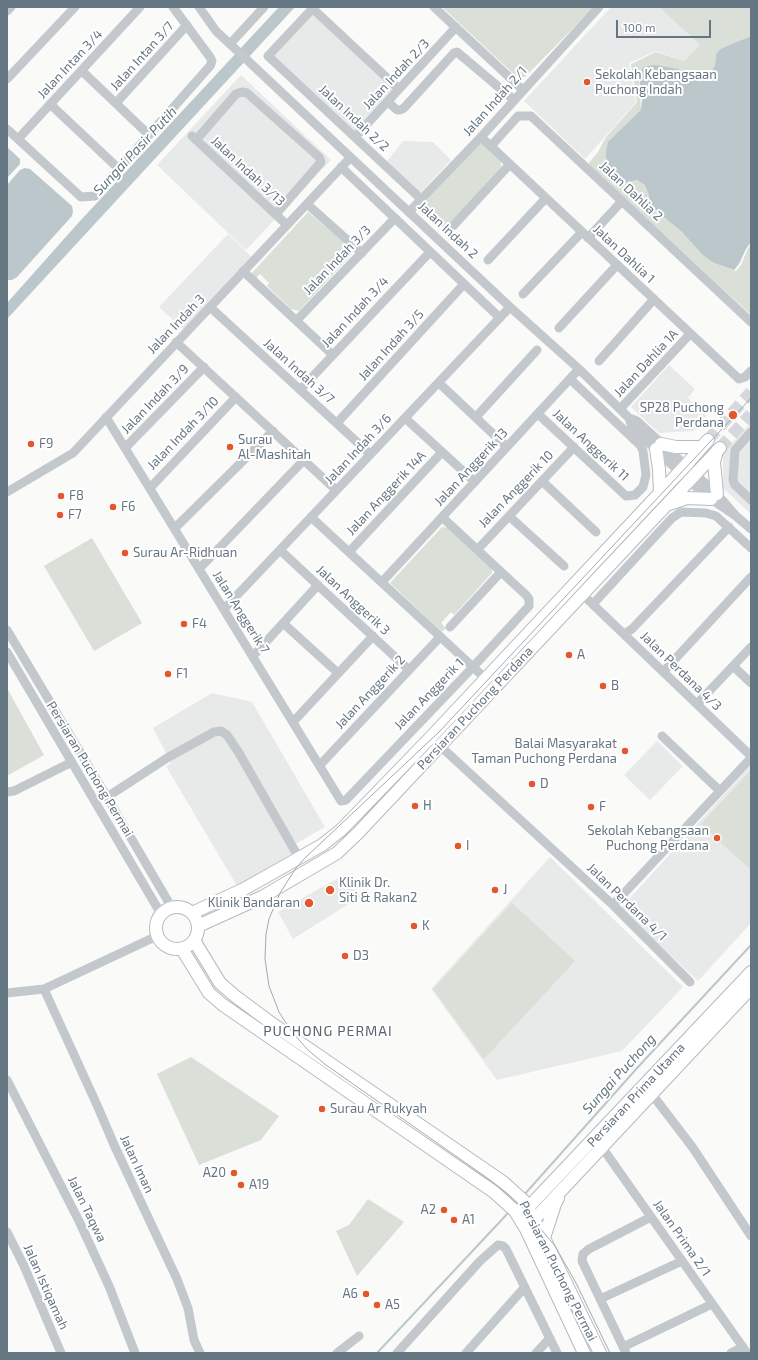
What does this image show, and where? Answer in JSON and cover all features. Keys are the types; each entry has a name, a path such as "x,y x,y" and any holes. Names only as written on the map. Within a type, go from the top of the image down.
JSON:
{"main road":[{"name":"Persiaran Puchong Perdana","path":"192,913 244,889 322,845 341,830 486,679 705,444 659,447"},
{"path":"659,447 660,493"},
{"name":"Persiaran Puchong Perdana","path":"198,926 262,897 337,853 358,833 439,745 718,450 714,462 714,496"},
{"path":"666,506 678,500 687,498 714,496"},
{"path":"183,908 192,913 198,926 195,942 182,949 176,950 164,946 157,936 156,924 166,911 183,908"},
{"name":"Persiaran Puchong Permai","path":"195,942 220,983 235,996 274,1025 515,1191 526,1204 544,1238 600,1353"},
{"name":"Persiaran Puchong Permai","path":"182,949 209,993 223,1005 494,1192 517,1214 526,1229 584,1353"},
{"name":"Persiaran Prima Utama","path":"526,1229 561,1192 599,1143 649,1089 751,972"},
{"name":"Persiaran Prima Utama","path":"649,1089 751,988"},
{"name":"Persiaran Prima Utama","path":"517,1214 526,1204 546,1190 599,1143"},
{"path":"515,1191 529,1192 546,1190"},
{"path":"544,1238 555,1204 561,1192"}],"street":[{"path":"7,11 11,7"},
{"path":"7,79 75,7"},
{"name":"Jalan Intan 3/4","path":"18,139 140,7"},
{"path":"7,129 81,197 95,196 210,66 212,61 210,57 174,7"},
{"name":"Jalan Indah 2","path":"199,7 216,31 510,307 579,369 630,418 632,427 659,447 751,529"},
{"path":"233,47 264,7"},
{"path":"434,7 523,90"},
{"name":"Jalan Indah 2/1","path":"410,212 481,137 599,7"},
{"path":"313,8 399,89"},
{"name":"Jalan Indah 2/2","path":"313,8 268,56 422,199"},
{"name":"Jalan Intan 3/7","path":"116,103 187,25"},
{"name":"Jalan Indah 2/3","path":"355,138 456,27"},
{"path":"388,102 397,110 404,108 454,53 457,52 514,100"},
{"path":"82,71 149,135"},
{"name":"Jalan Indah 3/13","path":"276,214 321,162 319,157 247,93 242,92 236,94 194,138 287,225"},
{"path":"50,104 119,169"},
{"name":"Jalan Dahlia 2","path":"491,146 518,116 531,116 751,322"},
{"name":"Jalan Dahlia 1","path":"481,137 739,379 745,377 751,371"},
{"name":"Jalan Indah 3","path":"7,492 73,453 350,158"},
{"path":"453,226 510,164"},
{"path":"341,167 500,318"},
{"path":"488,260 546,198"},
{"path":"523,294 622,201"},
{"path":"307,204 362,253"},
{"name":"Jalan Indah 3/3","path":"298,320 395,218"},
{"name":"Jalan Indah 3/4","path":"300,390 430,252"},
{"path":"559,328 617,265"},
{"path":"243,271 298,320 333,355"},
{"name":"Jalan Indah 3/5","path":"337,423 464,284"},
{"path":"599,361 654,299"},
{"name":"Jalan Indah 3/7","path":"210,307 370,454"},
{"name":"Jalan Indah 3/6","path":"224,609 510,307"},
{"name":"Jalan Dahlia 1A","path":"620,410 690,334"},
{"path":"176,342 336,490"},
{"path":"476,417 537,350"},
{"name":"Jalan Indah 3/9","path":"125,448 204,367"},
{"name":"Jalan Anggerik 13","path":"382,582 579,369"},
{"name":"Jalan Anggerik 11","path":"538,414 626,496 635,495 643,487 646,475 641,446 570,379"},
{"path":"438,383 507,447"},
{"name":"Jalan Indah 3/10","path":"150,488 236,397"},
{"name":"Jalan Anggerik 7","path":"106,417 341,801"},
{"path":"405,418 474,482"},
{"path":"174,528 273,431"},
{"path":"751,432 734,450 733,480 735,485 751,500"},
{"name":"Jalan Anggerik 10","path":"478,549 574,448"},
{"name":"Jalan Anggerik 14A","path":"349,552 442,452"},
{"path":"200,569 304,460"},
{"path":"542,482 596,532"},
{"path":"593,604 672,518 681,512 706,513 716,516 751,548"},
{"path":"509,516 564,566"},
{"path":"311,517 486,679"},
{"path":"442,517 501,572 450,627"},
{"path":"624,634 632,630 728,527"},
{"name":"Jalan Anggerik 3","path":"280,550 409,670"},
{"name":"Jalan Anggerik 1","path":"341,801 346,800 530,606 529,599 501,572"},
{"path":"663,672 751,577"},
{"path":"252,656 318,585"},
{"name":"Jalan Perdana 4/3","path":"582,594 751,757"},
{"path":"283,623 338,673"},
{"name":"Persiaran Puchong Permai","path":"7,630 107,797 166,911"},
{"path":"293,722 373,636"},
{"name":"Jalan Anggerik 2","path":"320,766 440,636"},
{"path":"696,704 751,647"},
{"name":"Persiaran Puchong Permai","path":"7,652 72,762 166,911"},
{"path":"733,666 751,683"},
{"path":"107,797 167,758 214,732 221,731 227,735 299,858"},
{"path":"662,736 720,791"},
{"name":"Jalan Perdana 4/1","path":"439,745 613,905 690,982"},
{"path":"613,905 751,757"},
{"path":"7,792 14,791 72,762"},
{"path":"7,993 44,989 157,936"},
{"name":"Jalan Iman","path":"44,989 115,1147 177,1279 188,1308 194,1340 200,1353"},
{"name":"Jalan Taqwa","path":"7,1080 79,1221 109,1286 135,1353"},
{"path":"649,1089 692,1148 751,1236"},
{"name":"Jalan Prima 2/1","path":"599,1143 745,1350"},
{"path":"651,1217 589,1248 583,1254 582,1261 624,1350 712,1304"},
{"name":"Jalan Istiqamah","path":"7,1232 24,1266 61,1353"},
{"path":"397,1353 480,1261 498,1245 503,1246 506,1249 557,1353"},
{"path":"600,1299 682,1261"},
{"path":"466,1353 525,1287"},
{"path":"336,1353 359,1336"},
{"path":"536,1353 550,1338"},
{"path":"731,1353 745,1350"}],"shaded area":[{"path":"279,7 295,7 7,319 7,303 80,221"},
{"path":"442,7 593,8 525,77 517,77"},
{"name":"Sekolah Kebangsaan Puchong Indah","path":"611,7 659,7 700,45 684,61 656,51 629,63 636,102 585,159 524,101"},
{"path":"659,7 751,7 751,36 720,49 716,54 715,65 709,77 700,81 678,69 643,67 639,75 641,110 606,162 613,174 623,184 637,180 645,185 660,214 682,232 714,263 736,271 741,265 748,248 751,246 751,315 588,164 598,152 606,137 637,102 631,64 656,52 684,61 700,45"},
{"path":"312,12 396,90 355,134 271,55"},
{"path":"751,36 751,242 734,270 714,263 703,255 682,232 660,214 650,203 645,185 637,180 623,184 606,162 606,152 608,142 641,110 642,99 639,75 643,67 655,65 678,69 700,81 709,76 715,65 716,54 720,49"},
{"path":"241,75 331,160 246,250 157,165"},
{"path":"403,141 433,142 451,160 420,193 387,161"},
{"path":"481,143 501,161 501,167 445,230 425,211 425,202"},
{"path":"7,147 20,159 20,164 7,178"},
{"path":"25,168 30,169 72,206 73,211 72,216 17,277 12,280 7,280 7,185 20,170"},
{"path":"308,212 352,249 352,254 299,311 291,309 267,286 269,283 260,274 255,279 250,275"},
{"path":"228,234 253,258 184,330 159,307"},
{"path":"669,365 695,389 688,398 707,416 693,431 659,433 631,407"},
{"path":"751,423 751,514 723,488 723,452"},
{"path":"442,527 448,528 492,568 492,573 454,615 451,612 441,623 446,628 442,632 390,583"},
{"path":"92,538 142,623 94,651 44,566"},
{"path":"7,688 44,755 7,776"},
{"path":"212,693 252,702 325,827 290,847 293,853 237,886 166,766 171,763 153,728"},
{"path":"657,741 683,766 650,800 624,775"},
{"name":"Sekolah Kebangsaan Puchong Perdana","path":"750,766 751,923 698,981 620,909"},
{"path":"751,770 751,870 701,824"},
{"path":"550,857 683,987 622,1051 497,1080 431,989"},
{"path":"345,874 361,896 293,939 278,912"},
{"path":"512,903 575,961 484,1059 433,989"},
{"path":"191,1057 279,1116 261,1140 199,1165 157,1074"},
{"path":"368,1199 404,1222 357,1276 336,1231 349,1225"}],"waterway":[{"name":"Sungai Puchong","path":"524,1195 638,1067 751,945"},
{"path":"377,1353 509,1212"}],"tunnel":[{"path":"708,440 751,392"},
{"path":"720,448 751,414"}],"tram line":[{"path":"610,1353 576,1283 555,1246 525,1210 490,1180 326,1065 308,1050 292,1032 279,1012 269,986 265,959 266,934 269,919 280,893 296,868 439,732 751,398"}],"place":[{"name":"Sekolah Kebangsaan Puchong Indah","path":"587,82"},
{"name":"SP28 Puchong Perdana","path":"733,415"},
{"name":"F9","path":"31,444"},
{"name":"Surau Al-Mashitah","path":"230,447"},
{"name":"F8","path":"61,496"},
{"name":"F6","path":"113,507"},
{"name":"F7","path":"60,515"},
{"name":"Surau Ar-Ridhuan","path":"125,553"},
{"name":"F4","path":"184,624"},
{"name":"A","path":"569,655"},
{"name":"F1","path":"168,674"},
{"name":"B","path":"603,686"},
{"name":"Balai Masyarakat Taman Puchong Perdana","path":"625,751"},
{"name":"D","path":"532,784"},
{"name":"H","path":"415,806"},
{"name":"F","path":"591,807"},
{"name":"Sekolah Kebangsaan Puchong Perdana","path":"717,838"},
{"name":"I","path":"458,846"},
{"name":"Klinik Dr. Siti & Rakan2","path":"330,890"},
{"name":"J","path":"495,890"},
{"name":"Klinik Bandaran","path":"309,903"},
{"name":"K","path":"414,926"},
{"name":"D3","path":"345,956"},
{"name":"Surau Ar Rukyah","path":"322,1109"},
{"name":"A20","path":"234,1173"},
{"name":"A19","path":"241,1185"},
{"name":"A2","path":"444,1210"},
{"name":"A1","path":"454,1220"},
{"name":"A6","path":"366,1294"},
{"name":"A5","path":"377,1305"}],"district":[{"name":"PUCHONG PERMAI","path":"328,1031"}],"water label":[{"name":"Sungai Pasir Putih","path":"135,151"}]}
